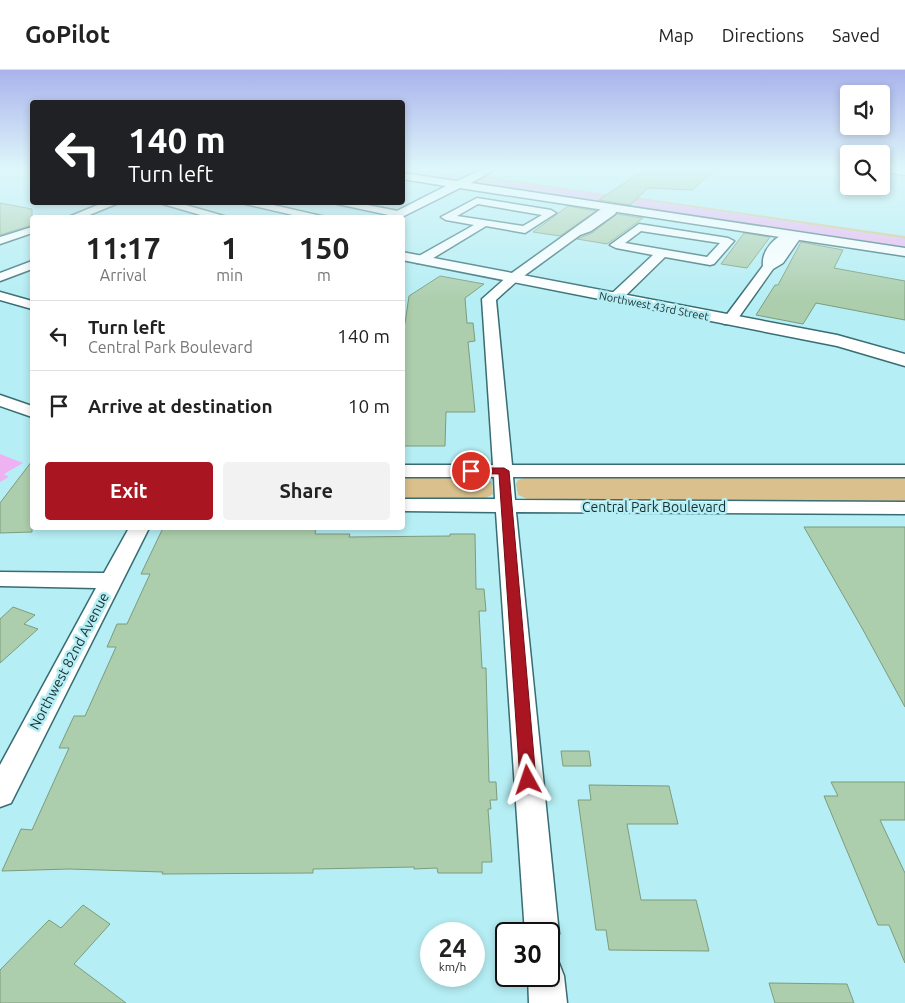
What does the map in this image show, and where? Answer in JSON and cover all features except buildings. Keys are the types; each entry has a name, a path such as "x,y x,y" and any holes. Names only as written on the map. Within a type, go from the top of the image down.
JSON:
{"street":[{"path":"170,215 177,213"},
{"path":"297,213 309,215"},
{"path":"455,213 446,217 526,230 551,213 548,213"},
{"path":"471,221 486,213"},
{"path":"499,226 520,213"},
{"path":"541,922 489,299 513,278 576,233 587,229 610,213"},
{"path":"644,213 905,252"},
{"path":"421,260 484,223"},
{"path":"639,227 667,231 699,236 728,241 710,262 616,245 639,227"},
{"path":"0,242 30,231"},
{"path":"646,250 667,231"},
{"path":"729,321 769,266 779,260 793,240 790,235"},
{"path":"679,256 699,236"},
{"path":"614,299 662,253"},
{"name":"Northwest 43rd Street","path":"405,257 729,321 838,339 905,360"},
{"path":"0,277 30,266"},
{"path":"0,296 30,304"},
{"path":"0,400 30,411"},
{"path":"405,471 905,471"},
{"name":"Central Park Boulevard","path":"405,506 905,508"},
{"name":"Northwest 82nd Avenue","path":"0,794 138,530"},
{"path":"0,578 111,581"},
{"path":"547,987 548,1003"}],"shaded area":[{"path":"664,213 905,247 905,251"},
{"path":"673,213 728,213 905,239 905,247"},
{"path":"728,213 742,213 905,236 905,239"},
{"path":"0,454 23,463 4,474 9,477 0,482"},
{"path":"405,474 475,475 492,482 493,494 482,500 405,502"},
{"path":"532,475 905,475 905,503 532,501 518,495 516,484 518,480"}],"route":[{"path":"471,471 504,471 528,780"}]}
